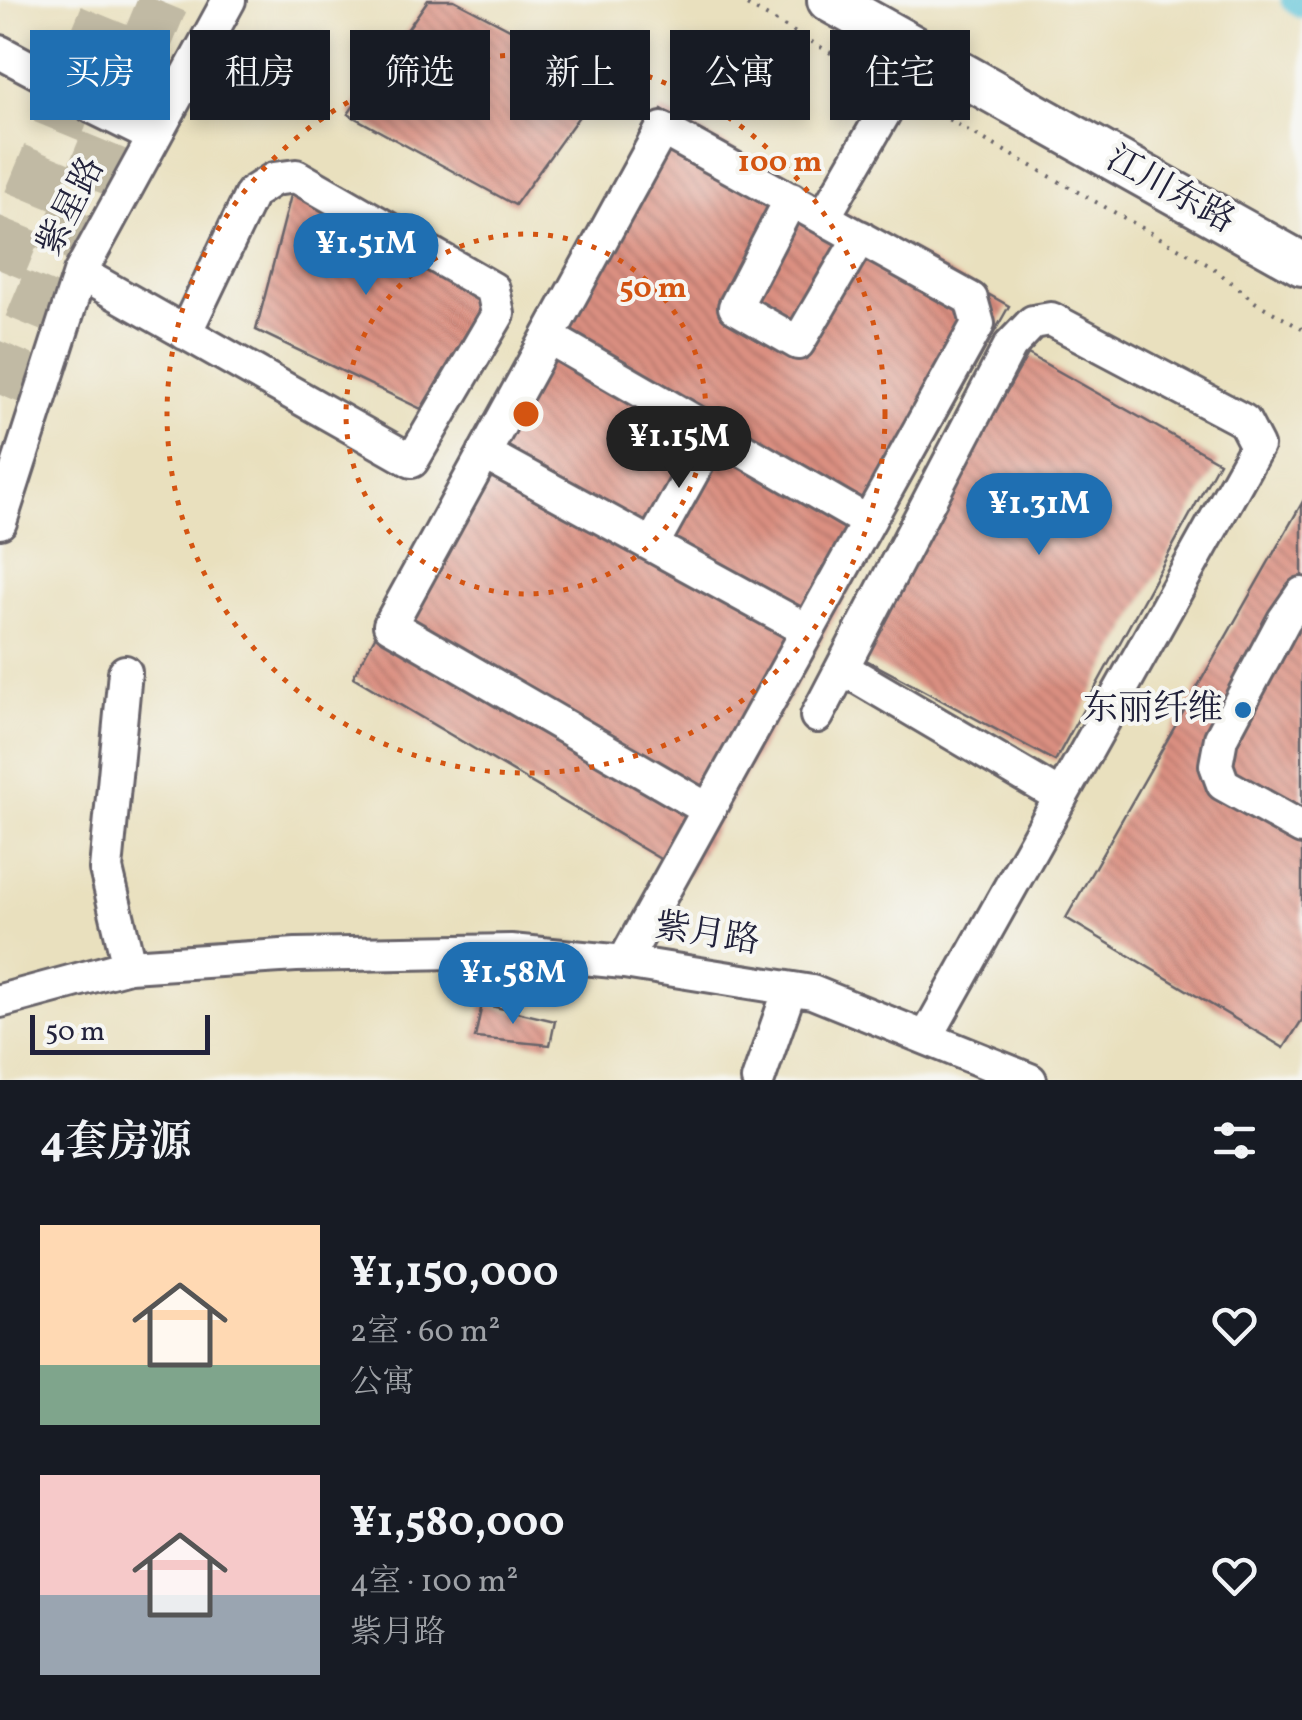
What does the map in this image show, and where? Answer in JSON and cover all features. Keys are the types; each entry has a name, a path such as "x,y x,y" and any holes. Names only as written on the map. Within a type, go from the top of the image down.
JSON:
{"main road":[{"name":"江川东路","path":"829,0 883,30"},
{"name":"江川东路","path":"970,79 1302,264"}],"street":[{"name":"紫星路","path":"0,522 80,274 229,0"},
{"path":"0,52 93,107 154,137"},
{"path":"824,217 880,120"},
{"path":"624,962 978,324 971,298 662,129 390,625 707,810"},
{"path":"80,274 185,333 412,460 498,314 492,289 296,176 274,179 252,193 185,333"},
{"path":"791,199 735,307 798,343 860,237"},
{"path":"817,716 1010,346 1033,322 1051,318 1244,420 1256,446 926,1038"},
{"path":"548,337 868,522"},
{"path":"652,545 714,433"},
{"path":"484,454 807,630"},
{"path":"1296,614 1220,738 1216,766 1224,784 1302,828"},
{"path":"842,668 1062,797"},
{"path":"125,672 106,869 129,966"},
{"name":"紫月路","path":"0,1000 129,966 296,955 512,951 624,962 812,992 1030,1080"},
{"path":"758,1080 790,990"}],"path":[{"path":"738,0 830,53"},
{"path":"949,120 1212,267 1255,302 1302,330"}],"building":[{"path":"428,0 454,0 512,30 510,120 576,120 515,205 359,120 490,120 490,30 407,30"},
{"path":"662,109 670,114 670,120 681,120 1009,306 689,876 353,677"},
{"path":"296,176 493,289 421,409 256,330"},
{"path":"1028,354 1219,462 1055,761 857,655"},
{"name":"东丽纤维","path":"1302,503 1302,1020 1284,1048 1066,918"},
{"path":"482,1004 555,1021 550,1045 475,1038"}],"waterway":[{"path":"1293,0 1302,6"}],"tunnel":[{"path":"0,270 111,0"},
{"path":"0,395 164,0"}],"place":[{"name":"东丽纤维","path":"1243,710"}]}
